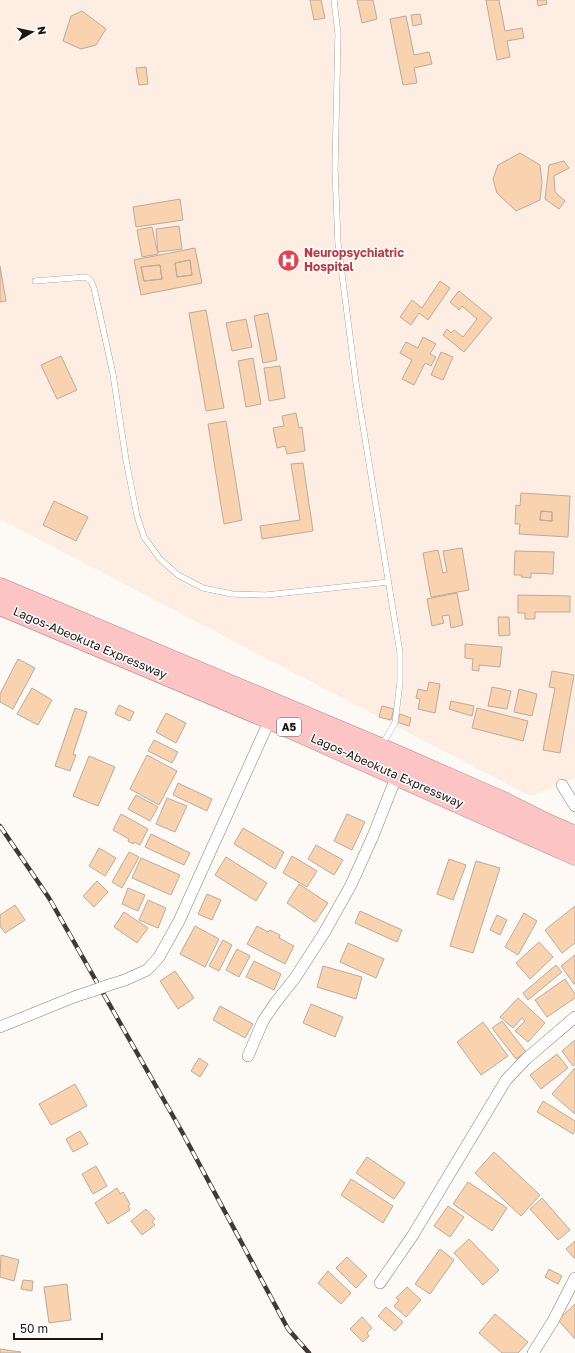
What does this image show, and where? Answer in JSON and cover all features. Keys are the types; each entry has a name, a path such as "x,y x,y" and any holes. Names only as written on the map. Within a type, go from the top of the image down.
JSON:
{"highway":[{"name":"Lagos-Abeokuta Expressway","path":"0,588 380,748 499,800 575,836"},
{"name":"Lagos-Abeokuta Expressway","path":"0,605 272,720 575,855"}],"street":[{"path":"0,1027 74,997 125,980 147,970 159,957 179,922 267,726 272,720"},
{"path":"248,1056 263,1021 295,978 324,934 351,885 373,836 397,775"},
{"path":"562,785 575,806"},
{"path":"380,1283 413,1235 506,1080 526,1059 575,1017"},
{"path":"533,1353 553,1321 575,1278"}],"lane":[{"path":"334,0 338,34 335,169 338,243 356,383 400,653 400,682 395,723 380,748"},
{"path":"35,281 86,277 91,280 112,374 137,516 144,537 160,559 178,575 203,588 232,594 259,595 389,582"}],"shaded area":[{"name":"Neuropsychiatric Hospital","path":"0,0 575,0 575,778 530,796 0,519"}],"building":[{"path":"310,0 321,0 325,18 314,20"},
{"path":"357,0 373,0 377,19 362,23"},
{"path":"486,0 499,0 505,31 522,28 524,38 507,41 510,57 497,60"},
{"path":"537,0 546,0 547,4 538,6"},
{"path":"82,11 106,29 96,45 81,49 63,41 71,16"},
{"path":"420,14 422,24 413,26 411,15"},
{"path":"406,16 414,55 429,52 432,64 414,68 417,83 403,85 390,19"},
{"path":"146,67 148,84 139,85 136,68"},
{"path":"520,153 540,165 542,182 540,200 516,211 497,193 493,179 498,165"},
{"path":"564,161 569,168 554,176 555,192 565,201 559,209 545,199 549,165"},
{"path":"180,199 183,220 136,227 133,207"},
{"path":"179,226 182,249 158,252 156,229"},
{"path":"152,227 158,254 142,257 137,230"},
{"path":"195,248 202,283 141,295 134,260","holes":["190,260 192,275 177,277 175,263","160,265 162,279 144,281 141,267"]},
{"path":"190,260 192,275 177,277 175,263"},
{"path":"160,265 162,279 144,281 141,267"},
{"path":"0,266 6,301 0,302"},
{"path":"440,281 450,288 428,320 419,313 411,325 400,317 412,300 422,308"},
{"path":"459,291 492,318 464,352 443,335 447,329 451,333 454,330 463,337 477,319 462,306 459,310 450,302"},
{"path":"206,310 224,408 206,411 189,313"},
{"path":"268,313 277,360 263,363 254,316"},
{"path":"246,319 252,347 232,351 226,323"},
{"path":"423,337 436,344 430,354 436,357 431,366 425,363 414,385 402,379 412,360 400,353 406,342 418,348"},
{"path":"441,352 453,357 443,380 431,375"},
{"path":"61,356 77,390 57,399 41,365"},
{"path":"253,358 261,404 246,407 238,361"},
{"path":"280,366 285,398 269,401 264,368"},
{"path":"296,413 299,428 302,427 305,451 287,454 285,446 277,448 273,428 284,426 282,416"},
{"path":"226,421 242,520 224,524 208,424"},
{"path":"303,463 313,531 262,539 260,526 300,520 291,464"},
{"path":"521,493 570,496 568,537 519,534 520,524 515,524 516,505 520,506","holes":["541,511 552,512 552,521 540,520"]},
{"path":"54,501 88,517 76,541 43,525"},
{"path":"541,511 552,512 552,521 540,520"},
{"path":"462,548 469,590 431,597 423,553 438,550 443,573 447,572 443,551"},
{"path":"515,551 554,552 553,574 531,573 531,578 521,577 522,575 514,575"},
{"path":"457,593 463,625 451,628 449,615 442,616 444,623 432,626 427,599"},
{"path":"518,595 570,596 570,612 535,612 535,619 525,619 525,613 518,613"},
{"path":"498,617 509,617 510,635 499,636"},
{"path":"465,644 502,647 500,667 479,665 479,671 472,670 473,659 465,658"},
{"path":"18,659 35,668 13,709 0,702 0,694"},
{"path":"552,671 574,675 560,753 543,750 555,688 549,687"},
{"path":"429,682 440,684 435,713 418,709 420,699 416,698 418,689 427,691"},
{"path":"492,687 511,691 507,709 488,706"},
{"path":"32,688 52,700 38,725 17,714"},
{"path":"519,689 537,694 532,716 514,712"},
{"path":"451,701 474,706 472,716 449,709"},
{"path":"119,705 134,712 130,721 115,714"},
{"path":"382,706 394,709 391,720 379,717"},
{"path":"75,708 87,712 73,754 76,755 70,771 55,766"},
{"path":"477,708 528,721 523,741 472,728"},
{"path":"166,713 186,723 176,743 156,732"},
{"path":"400,714 411,718 409,726 397,722"},
{"path":"154,740 178,752 172,763 148,751"},
{"path":"147,755 177,771 159,805 130,789"},
{"path":"89,756 115,767 98,806 73,796"},
{"path":"178,783 212,799 207,811 173,795"},
{"path":"136,795 158,807 150,821 128,809"},
{"path":"167,798 187,806 175,832 156,824"},
{"path":"121,814 148,829 140,845 134,842 133,844 128,841 129,839 113,830"},
{"path":"347,814 365,822 352,850 334,841"},
{"path":"243,828 284,852 275,869 234,844"},
{"path":"151,834 190,853 184,865 145,847"},
{"path":"316,845 343,860 334,875 308,859"},
{"path":"99,848 116,858 105,876 89,866"},
{"path":"129,852 139,857 122,888 112,882"},
{"path":"292,856 317,871 307,887 283,873"},
{"path":"226,857 267,883 256,901 215,875"},
{"path":"141,858 180,875 171,895 132,878"},
{"path":"449,859 466,865 453,900 437,894"},
{"path":"476,861 500,868 473,953 450,946"},
{"path":"97,881 108,892 94,907 83,896"},
{"path":"299,884 328,903 315,922 287,903"},
{"path":"128,888 145,895 138,911 122,904"},
{"path":"207,894 221,900 212,920 198,914"},
{"path":"148,900 166,908 158,928 139,920"},
{"path":"15,905 25,920 5,933 0,926 0,915"},
{"path":"575,906 575,943 562,953 545,930"},
{"path":"360,911 402,930 397,942 355,923"},
{"path":"124,912 148,928 137,943 114,927"},
{"path":"524,913 537,921 518,955 505,947"},
{"path":"497,915 507,920 500,935 490,930"},
{"path":"195,926 219,939 205,967 180,954"},
{"path":"257,926 268,932 270,930 280,935 279,938 294,946 285,964 247,944"},
{"path":"223,940 232,945 219,971 209,966"},
{"path":"539,942 553,957 530,979 516,963"},
{"path":"348,943 384,959 376,978 340,962"},
{"path":"237,949 250,956 239,977 226,970"},
{"path":"575,955 575,984 574,984 561,966"},
{"path":"254,961 281,974 274,990 246,977"},
{"path":"556,965 562,972 528,1000 523,993"},
{"path":"323,966 362,977 356,999 317,987"},
{"path":"175,971 194,998 178,1009 160,981"},
{"path":"565,979 575,994 575,998 547,1017 535,1000"},
{"path":"518,998 545,1023 528,1042 515,1031 525,1021 522,1018 513,1028 500,1017"},
{"path":"311,1004 343,1017 335,1037 303,1023"},
{"path":"220,1006 253,1024 245,1038 213,1020"},
{"path":"502,1021 526,1052 516,1059 492,1028"},
{"path":"483,1022 508,1056 481,1075 457,1042"},
{"path":"575,1040 575,1064 573,1066 562,1051"},
{"path":"557,1054 568,1068 541,1089 530,1075"},
{"path":"199,1058 208,1064 200,1077 191,1071"},
{"path":"575,1068 575,1114 552,1094"},
{"path":"75,1084 87,1106 51,1125 39,1104"},
{"path":"543,1101 575,1121 575,1130 573,1134 537,1112"},
{"path":"80,1131 88,1144 73,1152 66,1139"},
{"path":"494,1152 540,1195 521,1216 475,1173"},
{"path":"367,1157 405,1183 394,1199 356,1173"},
{"path":"96,1166 107,1186 93,1194 82,1174"},
{"path":"351,1179 393,1206 383,1223 341,1195"},
{"path":"468,1182 507,1208 492,1231 453,1204"},
{"path":"117,1188 120,1194 123,1192 130,1204 128,1206 130,1210 108,1224 95,1203"},
{"path":"542,1198 570,1230 558,1240 530,1209"},
{"path":"448,1206 464,1217 450,1237 434,1226"},
{"path":"146,1209 155,1219 152,1222 155,1225 142,1235 131,1221"},
{"path":"469,1239 499,1270 483,1285 454,1253"},
{"path":"575,1241 575,1259 566,1249"},
{"path":"440,1249 454,1260 430,1294 415,1284"},
{"path":"1,1255 19,1260 14,1281 0,1277"},
{"path":"347,1257 367,1276 356,1288 336,1268"},
{"path":"549,1269 562,1276 558,1284 545,1277"},
{"path":"328,1271 351,1293 341,1304 318,1283"},
{"path":"23,1280 33,1281 32,1291 21,1289"},
{"path":"67,1284 71,1320 49,1323 44,1287"},
{"path":"407,1287 421,1300 406,1317 394,1306 399,1300 396,1298"},
{"path":"575,1304 575,1339 558,1320"},
{"path":"386,1307 403,1322 395,1331 378,1316"},
{"path":"495,1314 528,1342 518,1353 502,1353 479,1333"},
{"path":"362,1317 372,1328 367,1333 369,1336 363,1342 350,1329"},
{"path":"0,1349 21,1352 0,1353"}],"railway":[{"path":"0,826 49,898 182,1132 288,1329 309,1353"}],"place":[{"name":"Neuropsychiatric Hospital","path":"288,260"}]}
